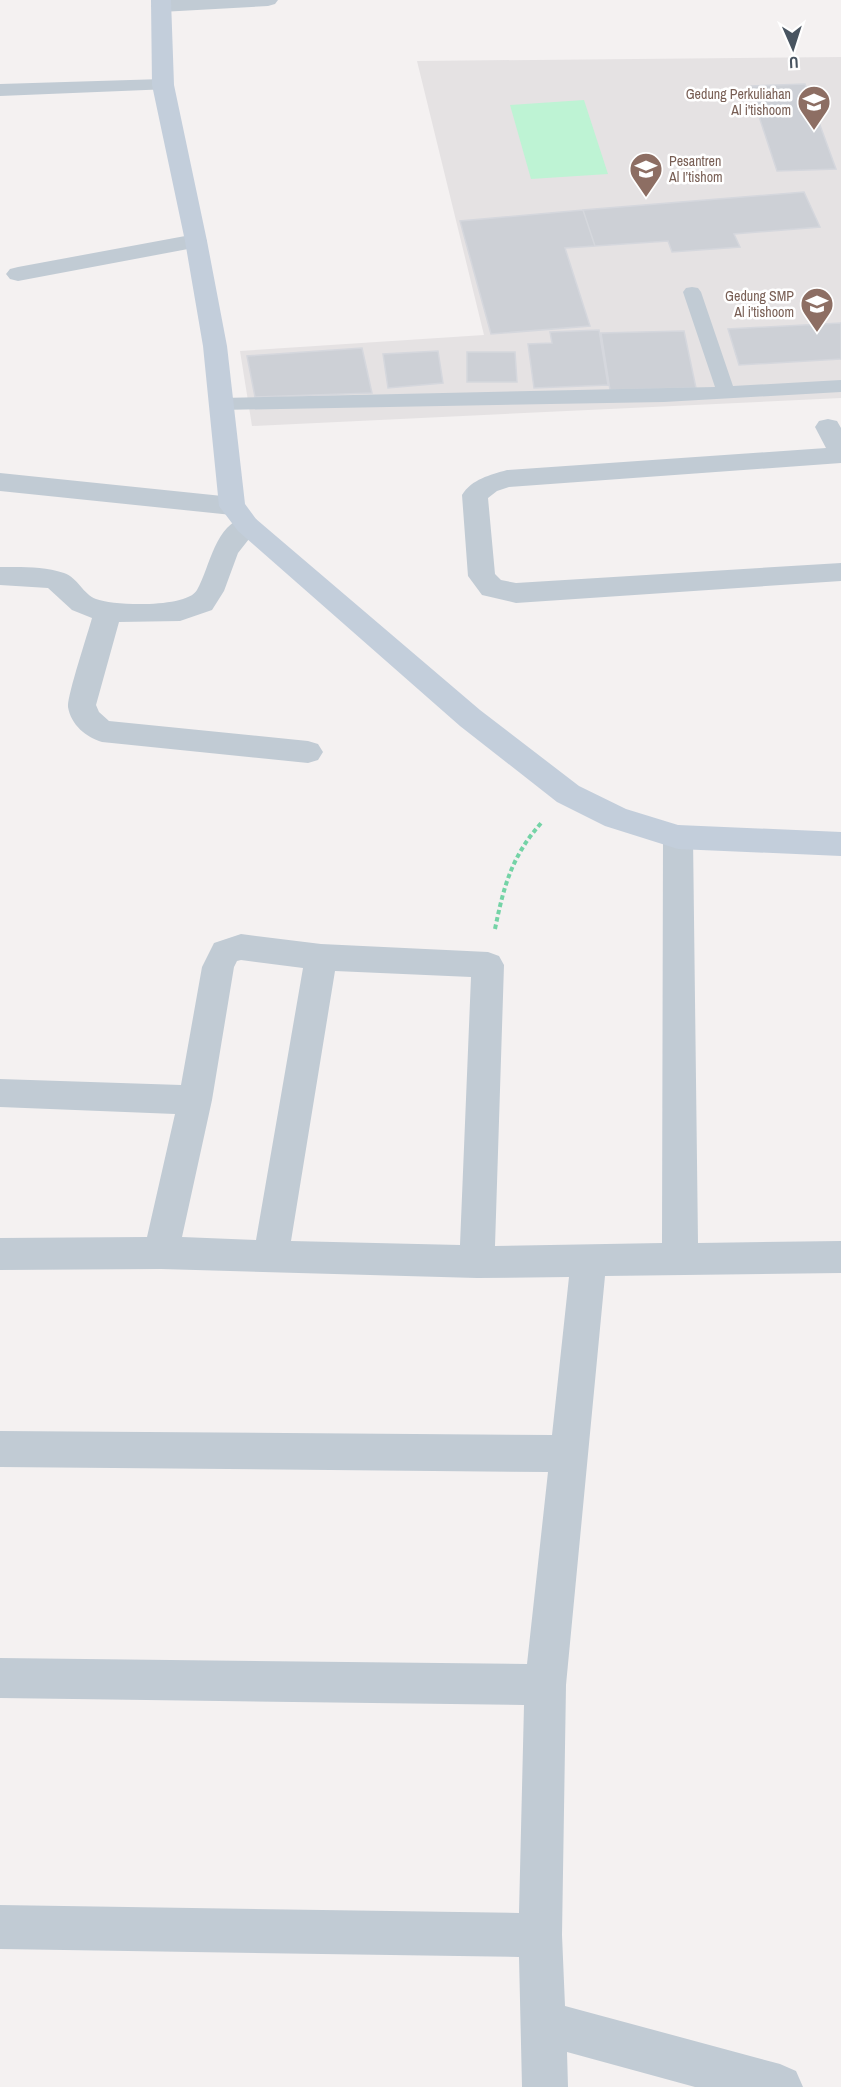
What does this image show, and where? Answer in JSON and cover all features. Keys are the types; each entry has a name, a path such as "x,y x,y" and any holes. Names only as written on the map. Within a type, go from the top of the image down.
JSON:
{"street":[{"path":"0,576 55,580 64,584 83,605 95,609 163,614 195,608 203,603 210,591 240,516 221,404 215,346 164,85 161,3 268,0"},
{"path":"0,90 164,85"},
{"path":"18,274 196,241"},
{"path":"828,427 841,454 507,479 488,485 475,495 482,576 492,588 516,593 841,572"},
{"path":"0,482 240,516 470,718 568,794 615,818 678,837 841,844"},
{"path":"108,610 82,705 86,718 102,731 308,752"},
{"path":"678,837 680,1259"},
{"path":"161,1253 195,1100 218,967 225,952 241,947 321,957 488,965 477,1262"},
{"path":"271,1256 321,957"},
{"path":"0,1093 195,1100"},
{"path":"0,1254 161,1253 477,1262 841,1257"},
{"path":"546,2087 540,1935 545,1685 589,1260"},
{"path":"0,1449 570,1454"},
{"path":"0,1678 545,1685"},
{"path":"0,1927 540,1935"},
{"path":"542,2023 780,2087"}],"lane":[{"path":"693,292 726,393"},
{"path":"221,404 479,401 726,393 841,386"}],"path":[{"path":"488,965 510,866 524,840 568,794"}],"shaded area":[{"name":"Pesantren Al I’tishom","path":"841,57 841,398 252,426 240,351 484,335 417,61"}],"green space":[{"path":"584,100 608,174 531,179 510,105"}],"building":[{"path":"805,84 836,169 777,171 749,86"},
{"path":"804,192 820,227 734,234 740,247 672,252 668,241 595,246 583,210"},
{"path":"583,210 595,246 565,248 590,326 491,334 460,221"},
{"path":"841,323 841,359 739,365 728,329"},
{"path":"599,330 608,385 534,388 528,344 552,343 550,332"},
{"path":"684,331 696,388 610,390 601,333"},
{"path":"362,348 372,393 255,397 247,356"},
{"path":"438,351 443,383 388,388 383,354"},
{"path":"467,352 515,352 517,382 467,382"}],"place":[{"name":"Gedung Perkuliahan Al i'tishoom","path":"814,131"},
{"name":"Pesantren Al I’tishom","path":"646,198"},
{"name":"Gedung SMP Al i'tishoom","path":"817,333"}]}
